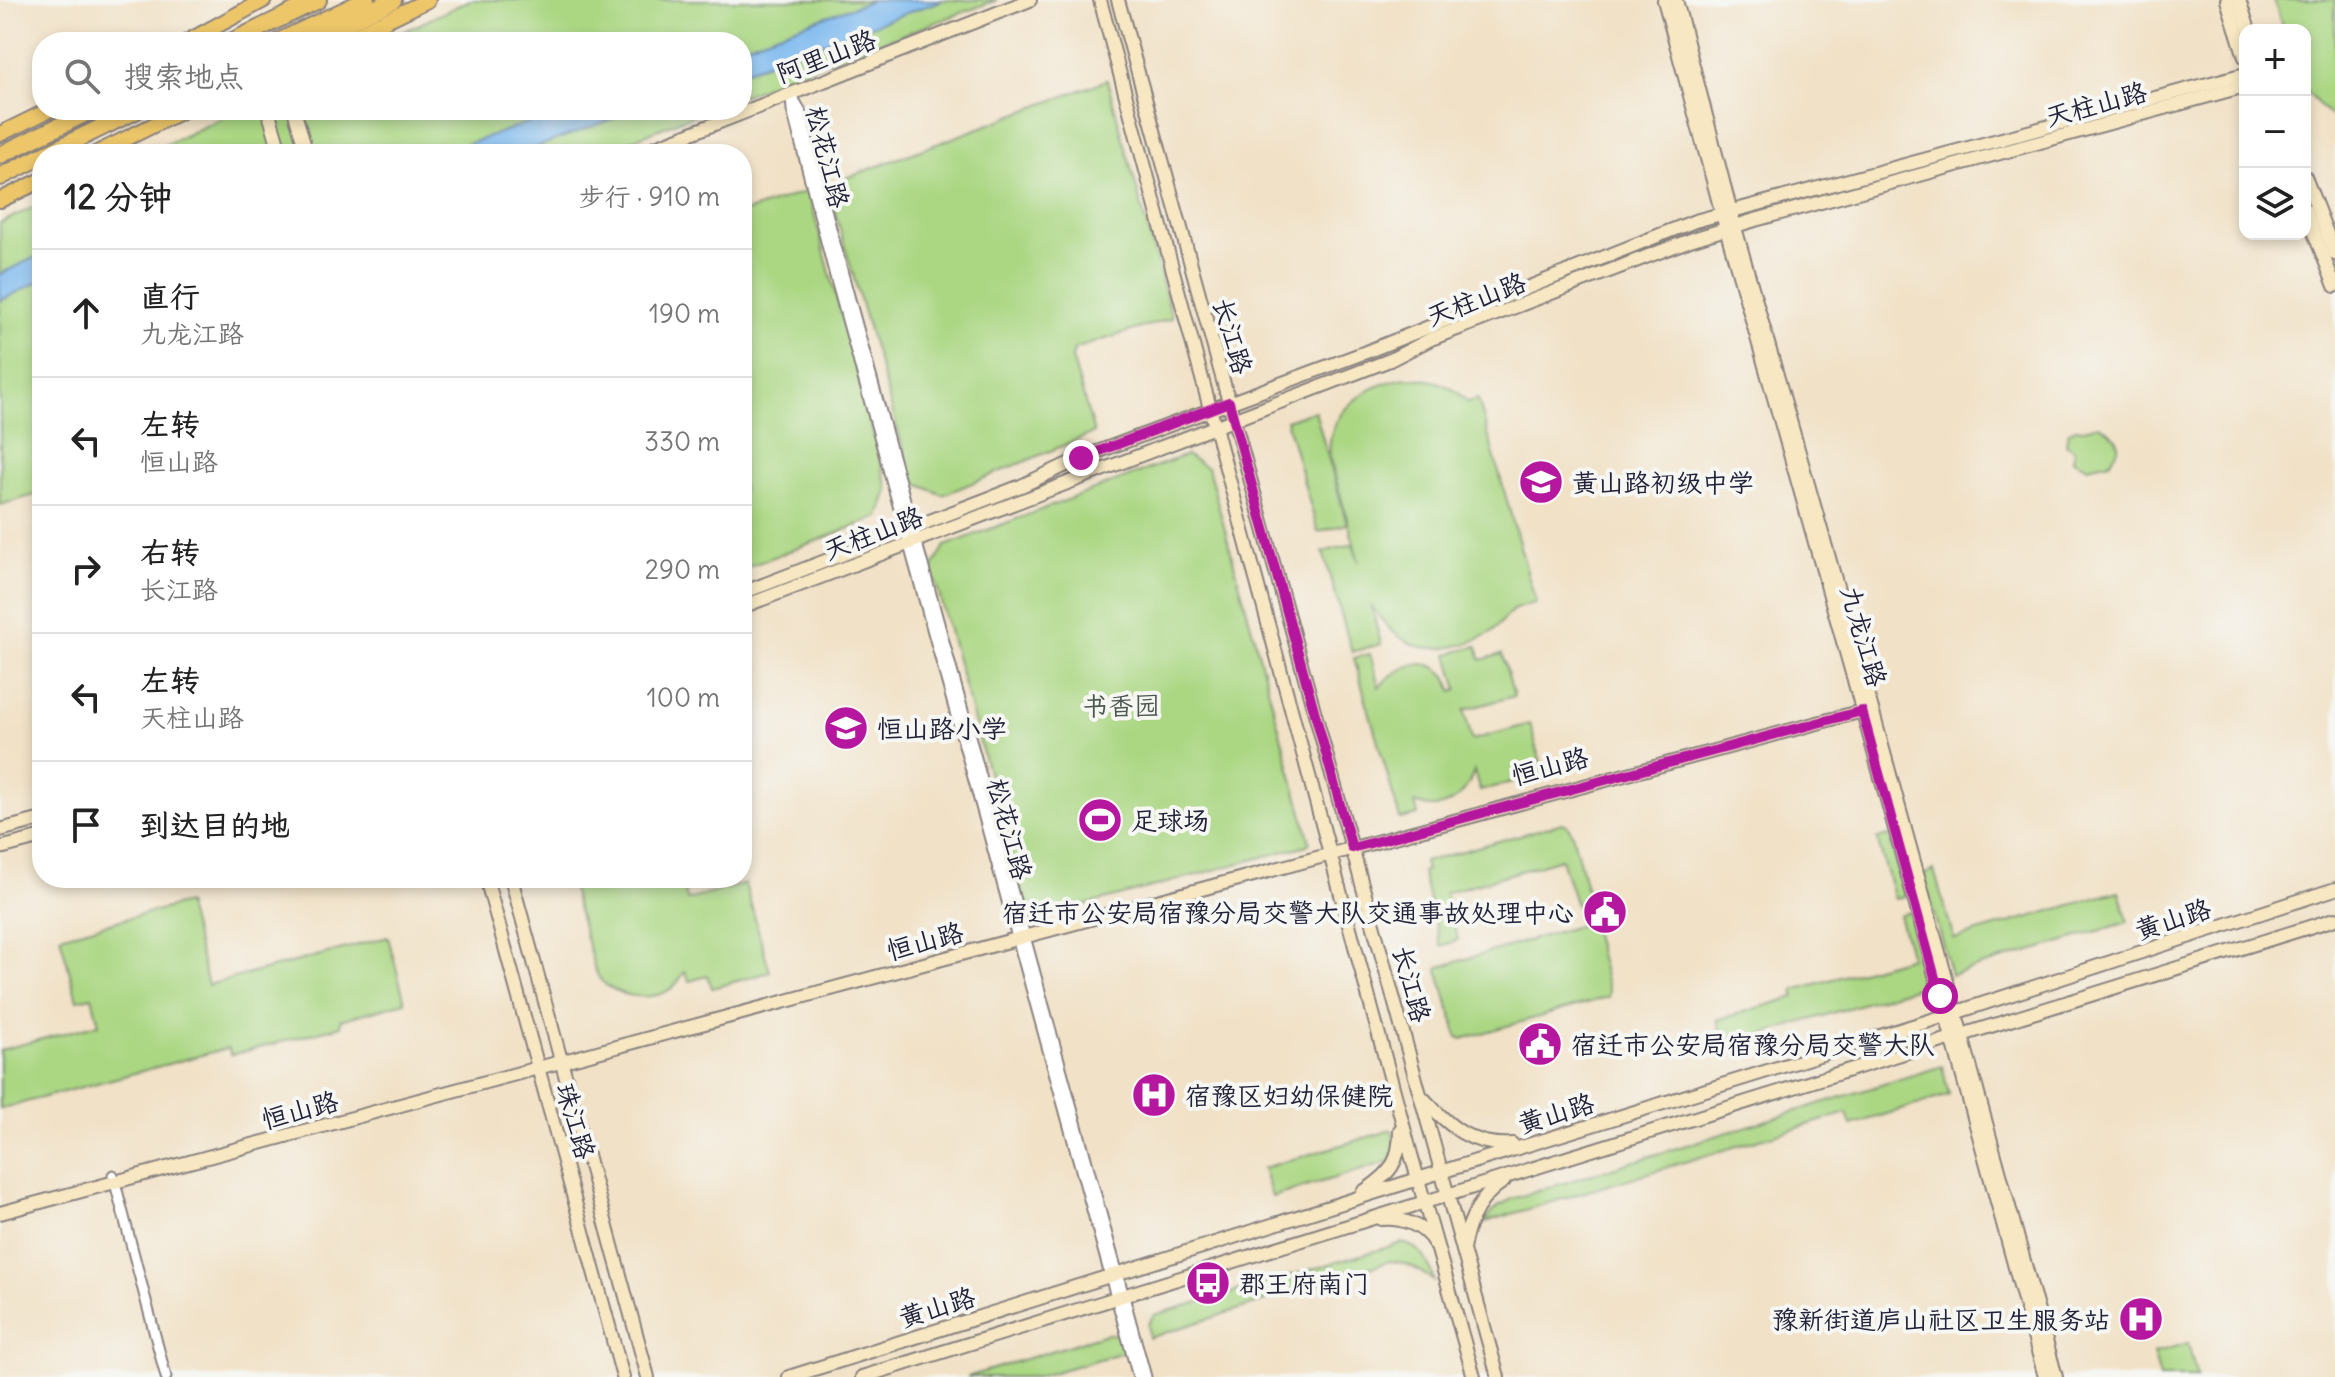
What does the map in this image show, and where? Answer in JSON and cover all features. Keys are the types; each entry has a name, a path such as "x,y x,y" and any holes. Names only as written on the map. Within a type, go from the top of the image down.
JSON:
{"highway":[{"path":"247,32 300,0"},
{"path":"252,32 318,0"},
{"path":"299,32 366,0"},
{"path":"327,32 393,0"},
{"path":"0,155 72,120"},
{"path":"67,144 116,120"},
{"path":"0,177 32,161"}],"main road":[{"path":"205,32 264,0"},
{"path":"362,32 428,0"},
{"path":"0,134 32,118"},
{"path":"115,144 164,120"},
{"path":"0,200 32,185"}],"street":[{"name":"阿里山路","path":"752,109 1030,0"},
{"name":"长江路","path":"1100,0 1399,1111 1474,1377"},
{"name":"长江路","path":"1118,0 1498,1377"},
{"name":"九龙江路","path":"1664,0 1726,212 1862,708 2056,1377"},
{"name":"九龙江路","path":"1676,0 1726,212"},
{"path":"2227,0 2239,38"},
{"path":"2239,0 2247,24"},
{"name":"天柱山路","path":"752,603 1081,458 1366,352 1695,221 2239,76"},
{"name":"天柱山路","path":"752,590 1215,427 1390,360 1431,339 1679,244 1730,227 2239,88"},
{"name":"松花江路","path":"791,94 800,110 910,535 1120,1297 1138,1377"},
{"path":"271,120 278,144"},
{"path":"297,120 304,144"},
{"name":"阿里山路","path":"664,144 725,120"},
{"path":"2311,192 2335,254"},
{"path":"2311,225 2335,286"},
{"name":"九龙江路","path":"1730,227 1868,695 1950,1015"},
{"name":"恒山路","path":"0,1213 114,1179 1862,708"},
{"path":"0,830 32,822"},
{"path":"0,848 32,840"},
{"name":"珠江路","path":"489,888 623,1377"},
{"name":"珠江路","path":"514,888 648,1377"},
{"name":"黄山路","path":"789,1377 1950,1015 2335,889"},
{"name":"黄山路","path":"862,1377 2335,919"},
{"path":"502,936 525,929"},
{"name":"九龙江路","path":"1957,1038 2045,1377"},
{"path":"1420,1095 1451,1127 1473,1140 1499,1145 1535,1143"},
{"path":"1352,1200 1386,1174 1398,1157 1399,1111"},
{"path":"1463,1252 1466,1235 1482,1199 1519,1172"},
{"path":"114,1179 166,1377"},
{"name":"恒山路","path":"0,1205 114,1179"},
{"path":"1366,1220 1388,1218 1414,1225 1430,1237 1438,1252"},
{"name":"松花江路","path":"1120,1297 1146,1377"}],"green space":[{"path":"470,0 997,0 752,92 752,32 403,32"},
{"path":"2274,0 2335,0 2335,120 2311,97 2311,24 2281,24"},
{"path":"1107,80 1172,318 1074,349 1072,358 1094,433 943,495 913,482 827,185"},
{"path":"218,120 681,120 622,144 167,144"},
{"path":"808,191 888,490 879,517 752,565 752,210"},
{"path":"32,208 32,496 0,505 0,223"},
{"path":"1406,378 1440,383 1455,390 1467,402 1478,399 1536,603 1509,613 1493,631 1479,639 1445,648 1408,642 1388,627 1371,605 1381,644 1352,652 1323,552 1353,544 1359,562 1330,457 1330,441 1341,414 1351,403 1377,387"},
{"path":"1315,411 1347,524 1318,532 1286,420"},
{"path":"2099,425 2117,440 2114,456 2109,462 2088,467 2073,460 2074,450 2066,444 2068,433 2075,428"},
{"name":"书香园","path":"1186,455 1208,468 1310,842 1045,916 1024,902 932,569 945,546"},
{"path":"1477,646 1481,660 1502,654 1514,696 1464,710 1472,740 1530,724 1544,773 1480,791 1474,771 1465,789 1452,802 1435,807 1415,803 1418,815 1400,819 1354,658 1370,654 1379,687 1401,669 1418,664 1436,668 1444,674 1453,692 1458,690 1448,654"},
{"path":"1562,823 1572,833 1590,903 1576,906 1561,859 1445,893 1458,940 1441,946 1422,872 1426,870 1424,862"},
{"path":"1889,836 1905,897 1895,899 1877,839"},
{"path":"1934,870 1954,939 2119,891 2128,922 1951,975 1923,875"},
{"path":"572,888 684,888 687,900 730,888 746,888 770,972 712,988 708,976 689,981 685,972 673,987 646,997 615,991 600,979"},
{"path":"186,903 208,985 388,937 405,1002 340,1020 341,1026 231,1055 228,1048 0,1109 0,1050 99,1024 92,997 77,1000 60,936"},
{"path":"1910,912 1930,983 1725,1046 1717,1020 1795,997 1794,990 1911,957 1899,915"},
{"path":"1588,923 1592,927 1608,997 1462,1039 1458,1037 1439,967"},
{"path":"1942,1066 1949,1095 1851,1125 1847,1113 1482,1223 1497,1207 1512,1199"},
{"path":"1392,1130 1395,1144 1391,1161 1272,1197 1263,1168"},
{"path":"1402,1243 1420,1252 1434,1281 1408,1265 1390,1261 1149,1338 1148,1324 1154,1315"},
{"path":"1106,1334 1121,1337 1127,1351 1037,1377 967,1377"},
{"path":"2188,1343 2197,1377 2160,1377 2153,1353"}],"water":[{"path":"872,0 943,0 752,68 752,42"},
{"path":"535,120 610,120 545,144 467,144"},
{"path":"32,259 32,285 0,301 0,274"}],"place":[{"name":"黄山路初级中学","path":"1541,482"},
{"name":"恒山路小学","path":"846,728"},
{"name":"足球场","path":"1100,820"},
{"name":"宿迁市公安局宿豫分局交警大队交通事故处理中心","path":"1605,912"},
{"name":"宿迁市公安局宿豫分局交警大队","path":"1540,1044"},
{"name":"宿豫区妇幼保健院","path":"1154,1095"},
{"name":"郡王府南门","path":"1208,1283"},
{"name":"豫新街道庐山社区卫生服务站","path":"2141,1319"}],"route":[{"path":"1081,458 1229,402 1352,848 1862,711 1940,996"}]}
